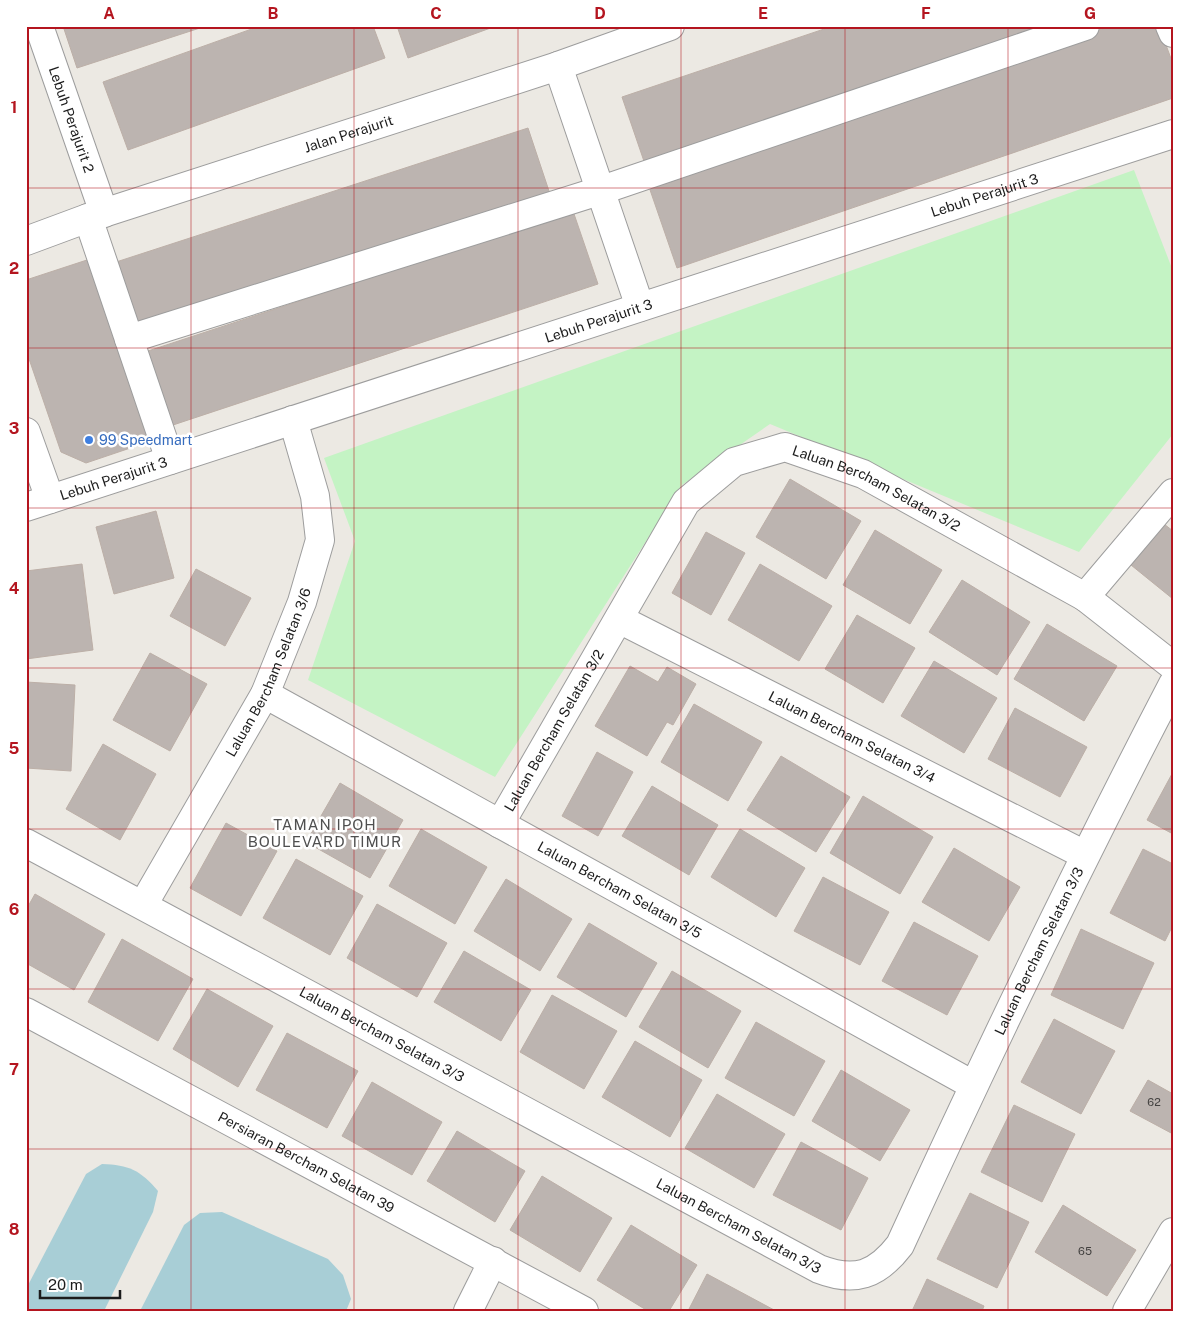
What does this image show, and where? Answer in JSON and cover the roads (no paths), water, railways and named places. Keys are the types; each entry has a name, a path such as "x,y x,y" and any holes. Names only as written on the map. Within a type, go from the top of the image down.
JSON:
{"street":[{"name":"Lebuh Perajurit 2","path":"39,26 96,216 129,339 170,460"},
{"name":"Jalan Perajurit","path":"26,241 96,216 558,66 670,26"},
{"path":"129,339 599,191 1085,26"},
{"path":"1170,26 1173,33"},
{"path":"558,66 640,308"},
{"name":"Lebuh Perajurit 3","path":"38,503 640,308 1171,140"},
{"name":"Laluan Bercham Selatan 3/6","path":"143,905 265,694 302,602 320,540 315,496 293,420"},
{"path":"26,432 38,503"},
{"name":"Laluan Bercham Selatan 3/2","path":"500,824 686,502 734,462 784,447 863,474 1085,597 1173,666"},
{"path":"1085,597 1170,502"},
{"name":"Laluan Bercham Selatan 3/4","path":"619,619 1085,855"},
{"name":"Laluan Bercham Selatan 3/3","path":"26,843 812,1266 836,1276 855,1276 874,1271 889,1260 900,1245 973,1085 1085,855 1173,684"},
{"name":"Laluan Bercham Selatan 3/5","path":"265,694 973,1085"},
{"name":"Persiaran Bercham Selatan 39","path":"26,1012 584,1311"},
{"path":"1127,1311 1173,1232"},
{"path":"468,1311 493,1261"}],"water":[{"path":"102,1164 127,1167 139,1173 158,1191 153,1212 104,1311 26,1311 26,1289 86,1174"},
{"path":"222,1212 328,1259 343,1275 351,1299 346,1311 140,1311 184,1225 200,1213"}],"place":[{"name":"99 Speedmart","path":"89,440"}],"district":[{"name":"TAMAN IPOH BOULEVARD TIMUR","path":"325,832"}]}
